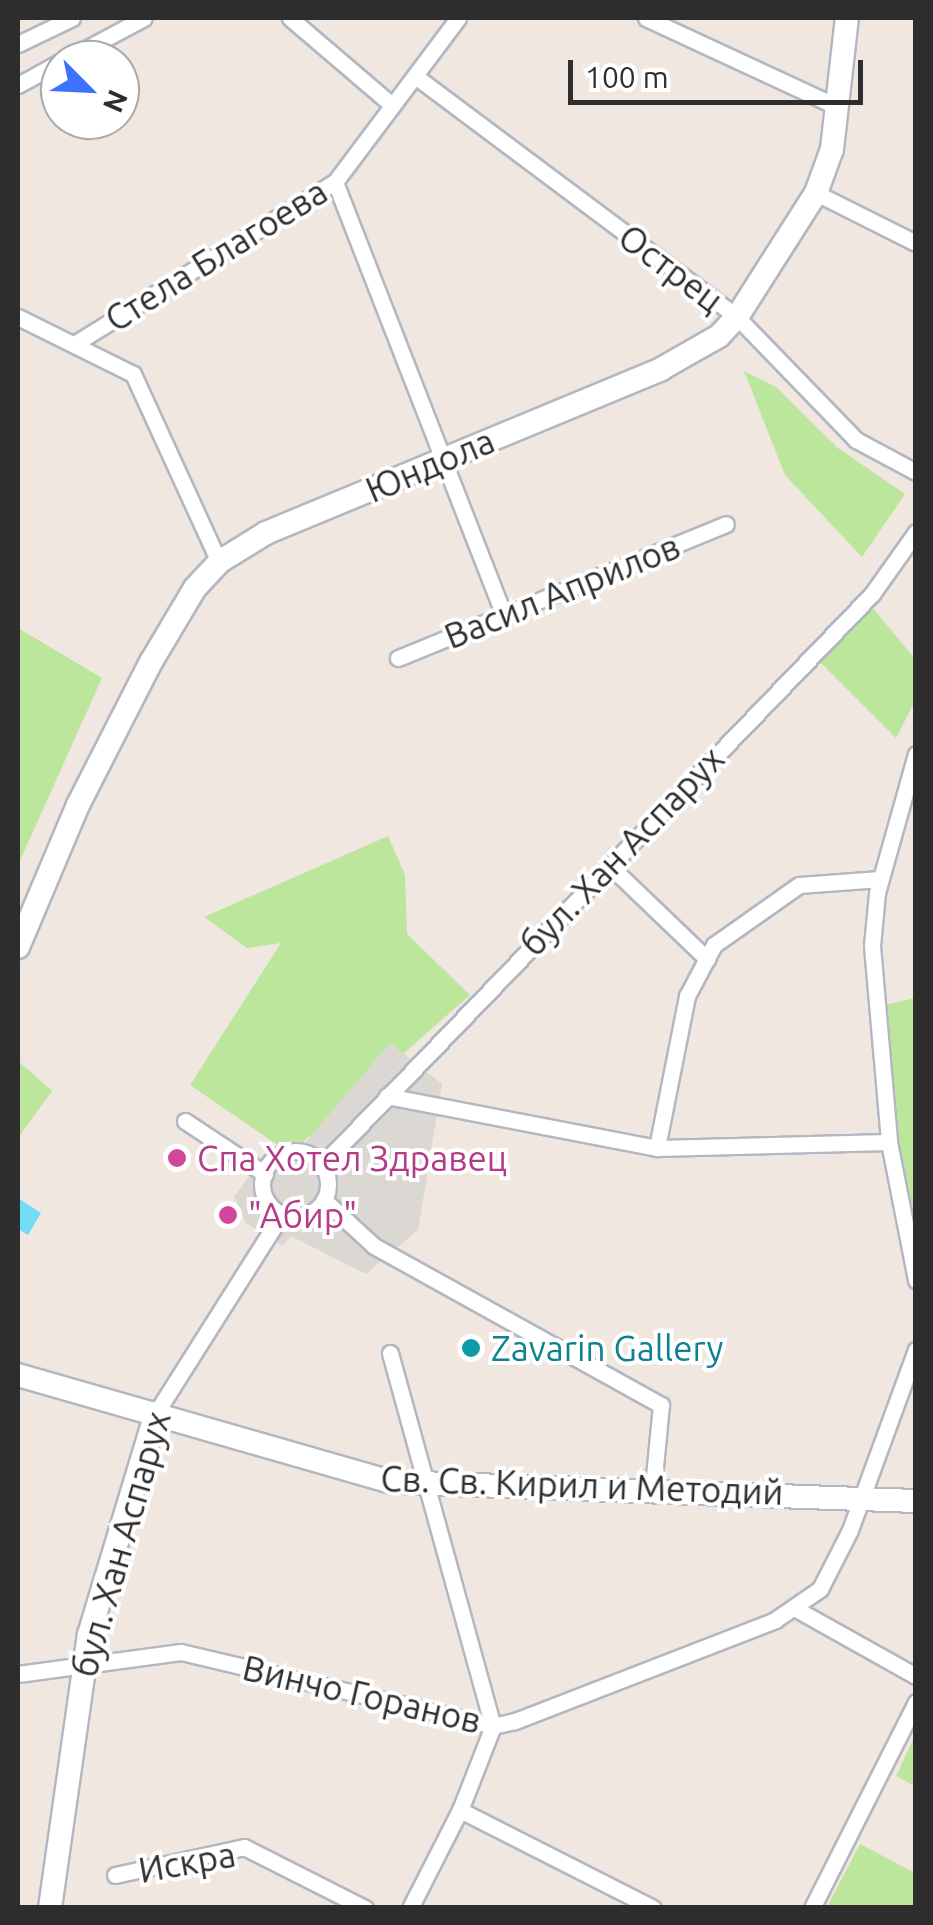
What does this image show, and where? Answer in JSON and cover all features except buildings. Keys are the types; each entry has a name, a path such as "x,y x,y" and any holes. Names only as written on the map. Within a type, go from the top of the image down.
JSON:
{"street":[{"path":"18,44 72,18"},
{"path":"102,40 144,18"},
{"path":"290,18 392,105"},
{"name":"Стела Благоева","path":"76,343 334,182 458,18"},
{"path":"646,18 838,107"},
{"name":"Юндола","path":"18,947 142,678 195,588 219,562 266,533 671,364 719,336 737,317 816,192 838,107 847,18"},
{"path":"18,86 40,74"},
{"name":"Острец","path":"415,76 737,317 856,440 916,472"},
{"path":"334,182 504,615"},
{"path":"816,192 916,243"},
{"path":"18,317 118,361 144,390 219,562"},
{"name":"Васил Априлов","path":"398,658 726,524"},
{"name":"бул. Хан Аспарух","path":"322,1164 872,594 916,532"},
{"path":"916,754 880,879 872,946 888,1142 916,1280"},
{"path":"608,865 707,958"},
{"path":"657,1148 687,996 714,945 798,885 880,879"},
{"path":"386,1096 657,1148 888,1142"},
{"path":"185,1121 264,1174"},
{"path":"286,1153 305,1153 322,1164 328,1182 324,1200 302,1217 282,1214 267,1202 264,1174 286,1153"},
{"path":"324,1200 374,1246 660,1405 653,1487"},
{"name":"бул. Хан Аспарух","path":"50,1908 83,1668 156,1413 282,1214"},
{"name":"Винчо Горанов","path":"18,1674 83,1668 146,1652 181,1652 493,1726 796,1609 836,1561 916,1350"},
{"path":"390,1353 430,1485 493,1726 460,1810 410,1908"},
{"name":"Св. Св. Кирил и Методий","path":"18,1375 337,1469 430,1485 653,1487 916,1501"},
{"path":"796,1609 916,1676"},
{"path":"812,1908 916,1702"},
{"path":"460,1810 652,1908"},
{"name":"Искра","path":"115,1875 244,1848 366,1908"}],"green space":[{"path":"744,371 776,387 838,448 905,494 862,557 785,475"},
{"path":"871,606 915,659 915,701 896,738 818,660"},
{"path":"18,628 102,678 18,865"},
{"path":"388,836 405,875 407,934 470,995 303,1142 279,1146 190,1085 281,943 247,948 204,917"},
{"path":"915,998 915,1212 903,1216 876,1007"},
{"path":"18,1061 52,1091 18,1138"},
{"path":"915,1736 916,1786 896,1776"},
{"path":"860,1844 915,1873 915,1907 827,1907"}],"shaded area":[{"path":"390,1043 442,1084 418,1230 366,1274 291,1236 282,1246 246,1223 234,1197 269,1149 303,1145"}],"water":[{"path":"18,1198 41,1213 28,1235 18,1229"}],"place":[{"name":"Спа Хотел Здравец","path":"177,1158"},
{"name":"\"Абир\"","path":"228,1215"},
{"name":"Zavarin Gallery","path":"471,1348"}]}
